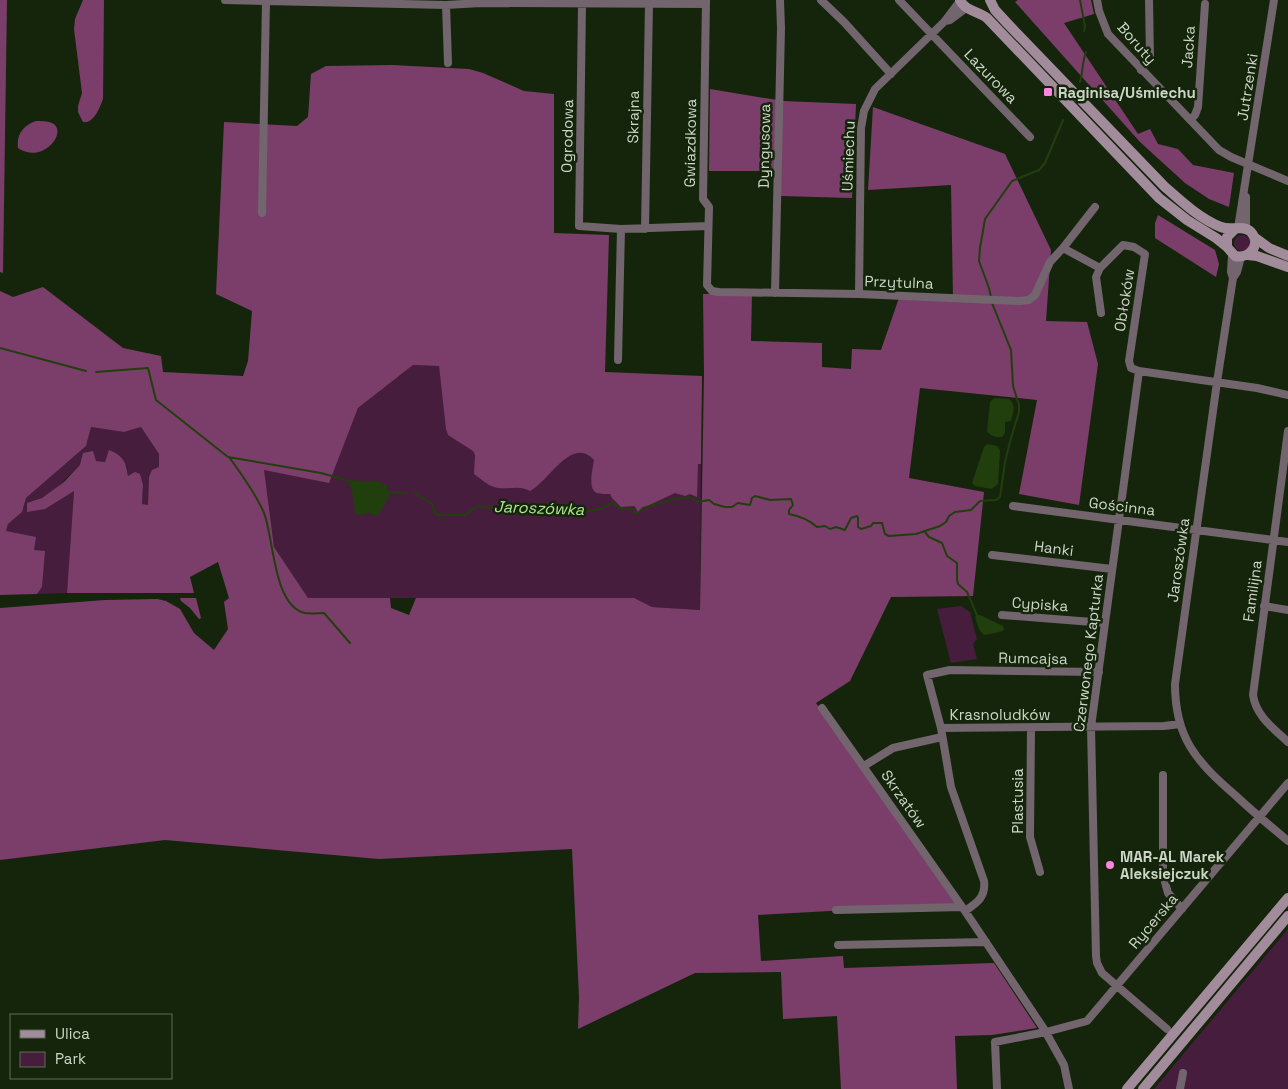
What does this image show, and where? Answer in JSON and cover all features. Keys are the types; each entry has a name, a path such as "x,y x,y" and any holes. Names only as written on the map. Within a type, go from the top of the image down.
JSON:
{"main road":[{"path":"965,5 982,8 989,0 1007,23 1164,186 1185,205 1221,227 1244,231 1269,248 1288,256"},
{"path":"965,5 987,18 1159,198 1187,220 1241,255 1257,256 1288,267"},
{"path":"1226,246 1227,237 1244,231"},
{"path":"1241,255 1254,246 1244,231"},
{"path":"1128,1089 1288,898"},
{"path":"1143,1089 1288,916"},
{"path":"1208,993 1208,1003 1215,1003"}],"street":[{"path":"225,0 446,5 481,3 649,4 706,2"},
{"name":"Dyngusowa","path":"775,293 780,0"},
{"path":"821,0 844,22 891,74"},
{"name":"Lazurowa","path":"899,0 1030,137"},
{"name":"Boruty","path":"1097,0 1098,11 1108,34 1219,150 1248,165 1288,181"},
{"path":"1141,70 1150,58 1149,0"},
{"name":"Jutrzenki","path":"1244,231 1246,218 1246,178 1274,0"},
{"path":"262,213 266,1"},
{"name":"Gwiazdkowa","path":"706,2 703,199 708,207 707,285"},
{"name":"Ogrodowa","path":"582,4 580,226 645,229 708,226"},
{"name":"Skrajna","path":"645,229 649,4"},
{"name":"Jacka","path":"1190,120 1198,107 1205,4"},
{"path":"446,5 448,63"},
{"name":"Uśmiechu","path":"859,294 862,120 869,98 875,89 945,21 965,5"},
{"path":"1063,248 1094,207"},
{"path":"618,360 620,229"},
{"name":"Obłoków","path":"1101,313 1096,277 1100,268 1123,245 1134,246 1145,254 1129,361 1131,368 1139,371"},
{"name":"Przytulna","path":"707,285 709,289 715,292 859,294 1025,301 1035,295 1050,262 1063,248"},
{"name":"Obłoków","path":"1063,248 1100,268"},
{"name":"Jaroszówka","path":"1241,255 1231,272 1233,278 1175,684 1176,703 1180,724 1191,749 1204,766 1288,841"},
{"path":"1139,371 1257,388 1288,395"},
{"name":"Czerwonego Kapturka","path":"1139,371 1091,727 1096,956 1099,968 1116,986 1167,1029"},
{"name":"Familijna","path":"1288,431 1285,477 1273,539 1253,687 1256,708 1264,720 1288,742"},
{"name":"Gościnna","path":"1013,506 1288,542"},
{"name":"Hanki","path":"992,555 1112,569"},
{"path":"1264,606 1288,610"},
{"name":"Cypiska","path":"1002,615 1105,623"},
{"name":"Rumcajsa","path":"927,675 950,670 1099,672"},
{"name":"Krasnoludków","path":"927,675 942,737 951,787 984,881 982,898 977,903 964,909"},
{"name":"Skrzatów","path":"822,708 964,909 1046,1032 1064,1065 1069,1089"},
{"name":"Krasnoludków","path":"940,728 1164,726 1180,724"},
{"name":"Plastusia","path":"1031,728 1030,837 1040,872"},
{"name":"Krasnoludków","path":"864,766 893,748 942,737"},
{"path":"1163,775 1163,875 1168,893 1182,909"},
{"name":"Rycerska","path":"1046,1032 1087,1021 1288,783"},
{"path":"836,910 964,909"},
{"path":"838,945 986,942"},
{"path":"997,1089 996,1042 1046,1032"},
{"path":"1180,1089 1183,1073"}],"green space":[{"path":"1242,235 1250,243 1242,251 1234,243"},
{"path":"413,365 439,366 446,423 701,464 700,610 652,607 633,598 308,598 274,547 263,469 329,482 358,408"},
{"path":"91,427 124,432 141,427 159,454 159,467 149,477 148,505 142,504 143,485 128,476 127,466 110,450 105,462 85,464 51,493 27,503 74,490 67,593 37,594 42,587 34,550 6,531 8,524 22,512 26,498 86,446"},
{"path":"961,606 970,612 977,639 973,644 977,659 951,663 937,609"},
{"path":"1288,929 1288,1089 1154,1089"}],"shaded area":[{"path":"0,0 7,0 3,273 0,272"},
{"path":"83,0 104,0 103,99 93,118 87,122 83,122 78,112 82,93 74,29 75,19"},
{"path":"1018,0 1091,0 1094,14 1064,23 1138,134 1150,129 1158,144 1178,149 1193,165 1234,173 1229,207 1209,199 1185,183 1140,142 1015,2"},
{"path":"392,65 469,69 524,91 554,94 554,233 609,235 605,372 702,376 701,464 698,464 697,497 690,494 685,496 675,493 643,508 638,513 634,506 621,507 610,494 594,491 591,478 594,460 586,454 577,453 569,456 530,491 521,488 491,486 474,474 475,455 473,451 448,435 446,429 439,366 413,365 358,408 329,483 264,470 274,547 308,598 390,598 391,608 409,615 416,598 634,598 652,607 700,610 704,373 703,294 752,293 751,341 822,343 822,367 851,369 852,349 881,350 900,295 953,297 951,185 868,190 873,107 1005,154 1051,250 1046,321 1087,322 1098,364 1079,505 1019,494 1037,400 920,388 909,478 984,492 973,596 891,597 850,681 816,703 956,904 758,915 761,961 843,956 844,968 994,963 1037,1028 992,1035 955,1036 957,1089 841,1089 837,1016 783,1019 781,972 695,973 578,1029 579,997 572,849 379,859 165,840 0,860 0,608 105,600 157,599 166,601 180,609 194,633 214,650 228,629 224,602 229,598 218,562 190,577 194,593 67,593 74,491 45,509 27,512 27,503 42,498 64,482 80,465 83,453 93,451 96,461 105,462 109,450 118,454 123,460 128,476 135,472 140,474 143,485 142,504 148,505 149,477 152,470 159,467 159,454 141,427 124,432 91,427 86,446 26,498 22,512 8,524 6,531 36,537 34,550 45,551 42,587 37,594 0,595 0,291 13,297 43,287 123,348 161,356 163,372 243,376 248,361 252,311 216,294 224,122 297,126 308,117 311,74 326,66"},
{"path":"710,89 783,101 856,104 852,198 781,196 781,171 709,171"},
{"path":"36,121 50,122 56,127 57,133 51,145 44,150 36,152 27,152 18,148 18,138 22,131"},
{"path":"1158,215 1215,250 1219,264 1216,277 1155,238 1155,223"},
{"path":"994,398 1009,399 1014,407 1011,421 1005,422 1005,433 1002,437 992,436 987,431 990,402"},
{"path":"987,444 997,446 1000,450 998,484 992,489 975,486 972,483 984,447"},
{"path":"350,481 377,481 386,485 390,495 378,516 369,513 359,515 355,513 352,491 349,486"},
{"path":"180,598 196,598 201,618 199,619"},
{"path":"977,615 1003,626 1004,630 984,635 977,625 975,617"}],"waterway":[{"name":"Jaroszówka","path":"1080,0 1085,26 1084,31"},
{"path":"1080,82 1086,52"},
{"name":"Jaroszówka","path":"991,297 979,261 985,219 1012,181 1039,170 1045,163 1063,120"},
{"name":"Jaroszówka","path":"414,493 432,504 435,513 439,515 466,515 477,506 488,508 518,505 526,508 538,505 582,512 604,508 612,502 621,509 635,509 635,513 638,513 643,508 674,499 690,497 698,502 709,500 714,504 732,507 738,503 750,505 752,498 755,496 770,500 791,499 793,505 789,510 789,514 811,522 817,527 825,526 830,529 836,527 845,530 851,518 857,516 858,527 861,529 871,526 873,523 882,523 885,534 889,536 916,534 940,526 955,512 971,510 980,501 996,500 1000,497 1005,462 1019,412 1019,405 1013,386 1011,350 992,303"},
{"path":"0,348 86,371"},
{"path":"96,372 148,368 156,400 228,457 321,473 353,482"},
{"path":"229,457 253,492 264,513 276,570 286,598 294,608 305,613 324,613 350,643"},
{"path":"388,492 406,493"},
{"path":"924,531 929,537 942,543 947,556 957,563 958,584 967,592 977,615"}],"place":[{"name":"Raginisa/Uśmiechu","path":"1048,92"},
{"name":"MAR-AL Marek Aleksiejczuk","path":"1110,865"}]}
